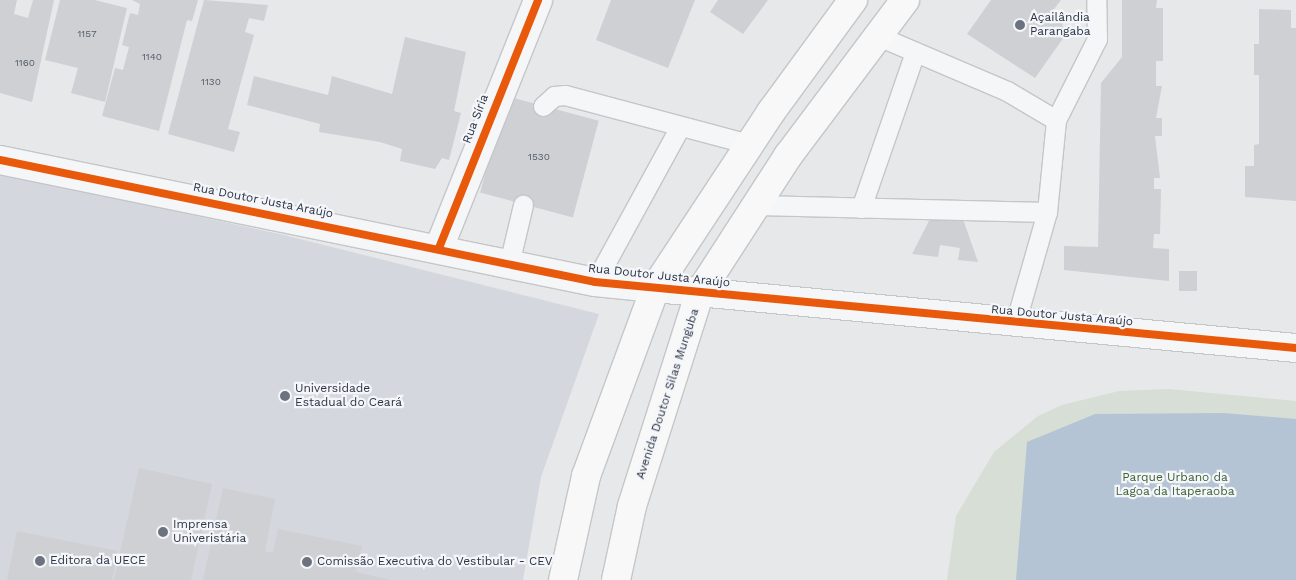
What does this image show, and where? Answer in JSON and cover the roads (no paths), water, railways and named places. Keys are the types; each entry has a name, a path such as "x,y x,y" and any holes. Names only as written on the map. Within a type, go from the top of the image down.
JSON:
{"main road":[{"path":"563,580 586,476 654,288 750,144 853,0"},
{"name":"Avenida Doutor Silas Munguba","path":"616,580 632,506 700,292 756,205 905,0"}],"street":[{"name":"Rua Síria","path":"439,248 538,0"},
{"name":"Rua Doutor Justa Araújo","path":"0,160 439,248 595,282 1015,324 1296,348"}],"lane":[{"path":"1015,324 1048,212 1056,120 1097,39 1096,0"},
{"path":"878,36 1008,90 1056,120"},
{"path":"861,208 915,52"},
{"path":"543,106 554,96 565,95 750,144"},
{"path":"595,282 680,127"},
{"path":"509,264 523,205"},
{"path":"756,205 1048,212"}],"water":[{"name":"Parque Urbano da Lagoa da Itaperaoba","path":"1223,413 1296,419 1296,580 1016,580 1027,442 1095,414"}],"place":[{"name":"Açailândia Parangaba","path":"1020,25"},
{"name":"Universidade Estadual do Ceará","path":"285,396"},
{"name":"Imprensa Univeristária","path":"163,532"},
{"name":"Editora da UECE","path":"40,561"},
{"name":"Comissão Executiva do Vestibular - CEV","path":"307,562"}]}
